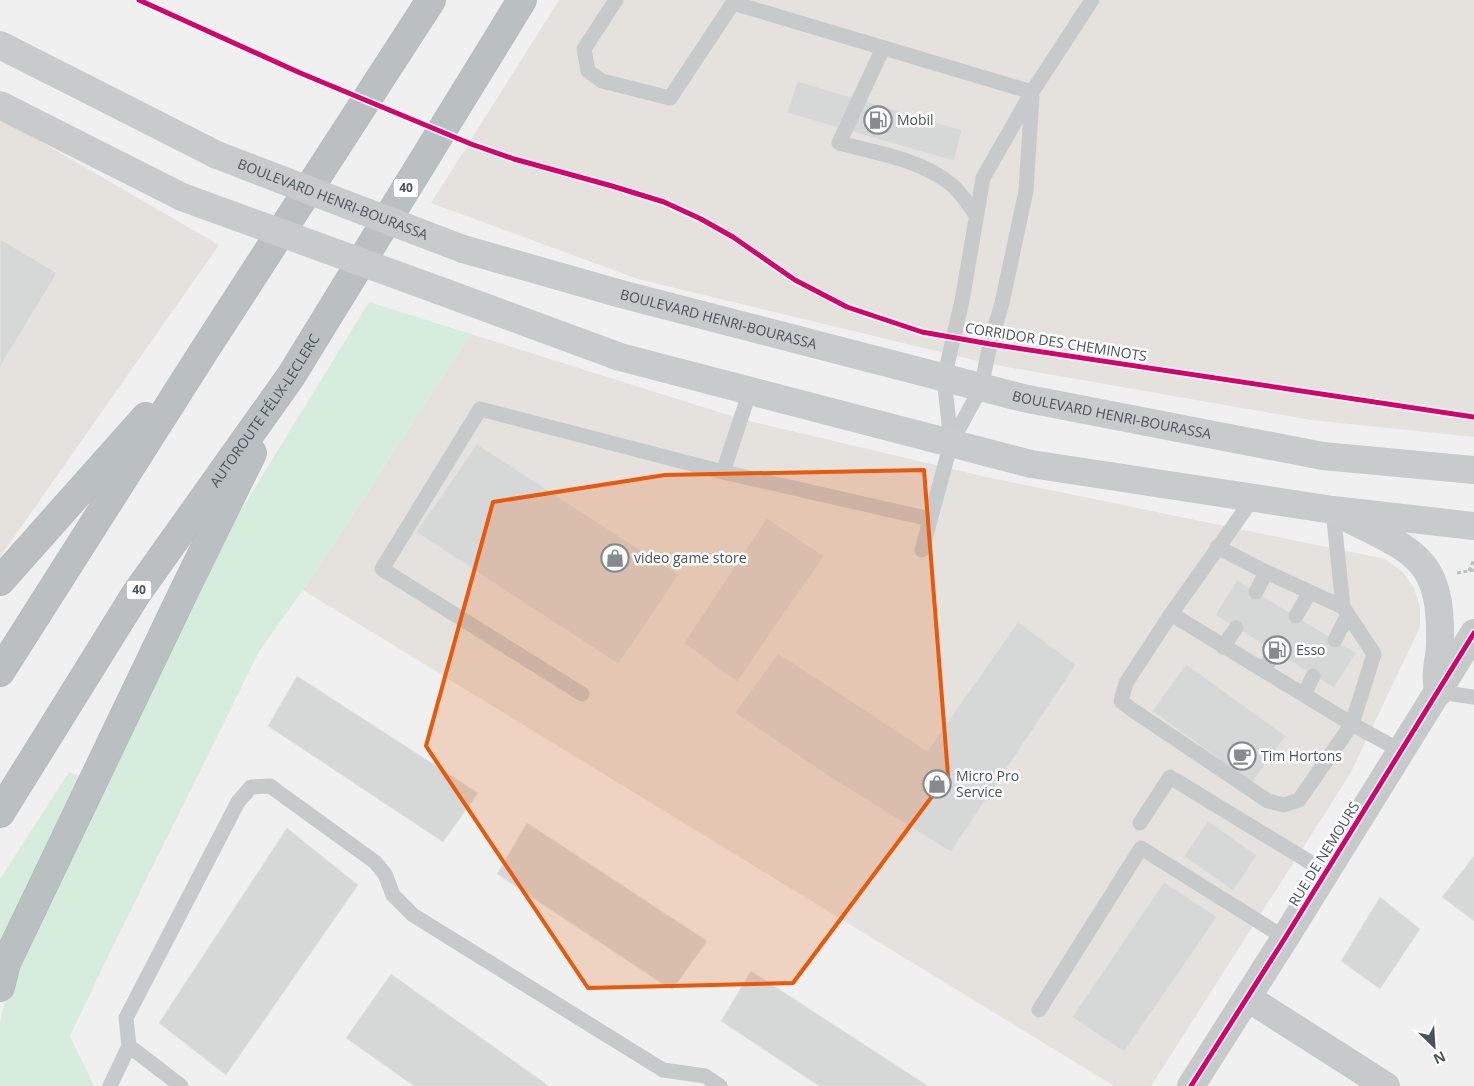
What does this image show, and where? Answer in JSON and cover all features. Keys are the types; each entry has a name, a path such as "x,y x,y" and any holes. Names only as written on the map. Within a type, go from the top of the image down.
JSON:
{"highway":[{"path":"0,672 202,354 432,0"},
{"name":"AUTOROUTE FÉLIX-LECLERC","path":"0,813 136,594 291,376 522,0"},
{"path":"0,581 202,354"},
{"path":"0,987 6,963 187,585 291,376"}],"main road":[{"name":"BOULEVARD HENRI-BOURASSA","path":"0,45 217,155 463,248 621,294 1023,398 1323,456 1474,470"},
{"path":"0,105 182,197 620,357 1031,464 1333,510 1474,526"},
{"path":"1333,510 1399,544 1423,563 1431,576 1440,610 1440,645 1435,682 1439,692"}],"street":[{"name":"RUE DE NEMOURS","path":"1191,1086 1286,938 1474,633"},
{"path":"1248,998 1386,1086"}],"lane":[{"path":"616,0 584,49 588,71 602,81 670,98 733,3 1032,92"},
{"path":"951,443 944,378 962,301 983,178 1032,92 1092,0"},
{"path":"883,48 839,143 913,163 936,173 954,186 976,215"},
{"path":"922,550 951,443 981,388 990,344 1002,303 1026,190 1032,92"},
{"path":"723,472 750,391"},
{"path":"582,694 382,569 480,409 723,472 930,519"},
{"path":"1254,497 1171,614 1126,683 1121,701 1268,801 1284,806 1299,800 1352,724 1374,654 1346,610 1333,510"},
{"path":"1218,547 1346,610"},
{"path":"1256,592 1266,572"},
{"path":"1296,616 1310,592"},
{"path":"1334,640 1346,610"},
{"path":"1171,614 1352,724 1401,751"},
{"path":"1224,647 1236,628"},
{"path":"1263,670 1275,653"},
{"path":"1304,695 1313,676"},
{"path":"1439,692 1474,696"},
{"path":"1140,823 1170,777 1326,872"},
{"path":"110,1086 129,1046 126,1018 238,802 251,787 270,786 375,862 385,874 393,895 413,916 664,1070 705,1076 720,1086"},
{"path":"1039,1010 1141,848 1286,938"},
{"path":"129,1046 181,1086"}],"path":[{"path":"1468,571 1474,559"},
{"path":"1456,573 1474,570"}],"highlighted area":[{"path":"924,470 948,775 793,983 588,988 426,746 493,502 665,475"}],"shaded area":[{"path":"559,0 1474,0 1474,437 1311,420 990,364 638,279 431,203"},
{"path":"0,118 219,245 0,557"},
{"path":"471,334 741,419 982,476 1385,559 1402,571 1414,588 1420,607 1420,627 1350,774 1151,1086 1114,1086 303,590"}],"green space":[{"path":"369,302 471,334 303,590 260,650 70,1036 94,1086 0,1086 0,1025 2,1011 35,928 197,582"},
{"path":"69,772 83,778 0,965 0,879"}],"building":[{"path":"797,81 962,130 954,161 787,113"},
{"path":"0,239 57,273 0,367"},
{"path":"477,444 679,575 618,664 416,532"},
{"path":"767,518 824,556 737,682 684,643"},
{"path":"1237,580 1356,653 1334,688 1215,615"},
{"path":"1018,622 1076,665 951,852 833,779 735,713 778,653 927,751"},
{"path":"1186,664 1286,736 1252,783 1152,711"},
{"path":"297,676 478,793 443,842 268,726"},
{"path":"1208,821 1257,855 1233,891 1184,856"},
{"path":"527,823 707,941 672,990 497,874"},
{"path":"287,828 358,885 226,1075 159,1023"},
{"path":"1474,856 1474,921 1442,897"},
{"path":"1164,882 1217,917 1124,1052 1072,1017"},
{"path":"1380,897 1420,929 1380,989 1341,961"},
{"path":"751,971 928,1086 819,1086 721,1021"},
{"path":"391,974 549,1086 414,1086 346,1038"}],"cycle path":[{"name":"CORRIDOR DES CHEMINOTS","path":"139,0 298,72 471,144 514,159 664,202 701,219 733,237 795,280 847,307 922,332 990,344 1474,417"},
{"path":"1191,1086 1474,633"}],"place":[{"name":"Mobil","path":"878,120"},
{"name":"video game store","path":"615,558"},
{"name":"Esso","path":"1277,650"},
{"name":"Tim Hortons","path":"1242,756"},
{"name":"Micro Pro Service","path":"937,784"}]}
